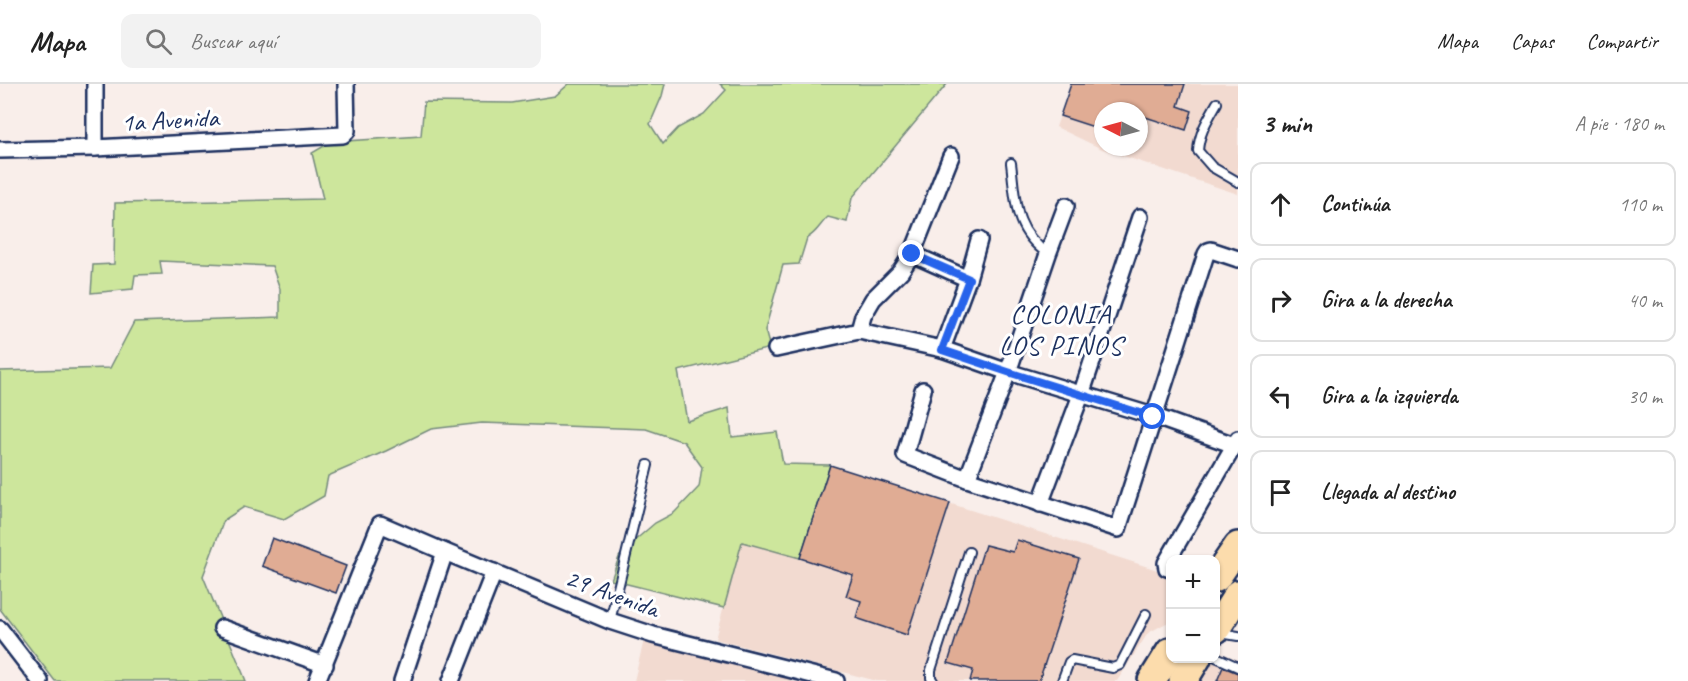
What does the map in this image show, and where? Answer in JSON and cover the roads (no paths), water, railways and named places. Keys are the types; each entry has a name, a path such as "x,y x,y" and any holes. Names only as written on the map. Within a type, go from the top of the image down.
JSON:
{"highway":[{"path":"1220,571 1238,546"},
{"path":"1220,623 1238,594"},
{"path":"1152,681 1166,658"},
{"path":"1183,681 1194,663"}],"street":[{"path":"95,84 95,148"},
{"name":"1a Avenida","path":"0,150 95,148 343,135 347,131 346,84"},
{"path":"858,331 863,316 873,299 901,271 912,254 951,156"},
{"path":"967,478 1008,372 1066,206"},
{"path":"1040,504 1081,395 1140,217"},
{"path":"942,350 969,279 979,240"},
{"path":"923,390 905,454 1040,504 1118,529 1206,254 1211,250 1238,259"},
{"path":"912,254 969,279"},
{"path":"776,349 858,331 942,350 1236,442 1170,555"},
{"name":"29 Avenida","path":"325,665 380,524 610,621 653,635 836,681"},
{"path":"402,681 445,552"},
{"path":"451,681 494,572"},
{"path":"222,628 325,665 317,681"},
{"path":"0,629 40,681"}],"lane":[{"path":"1217,103 1204,124 1198,151 1212,167 1238,182"},
{"path":"1011,163 1018,216 1034,244 1048,254"},
{"path":"610,621 648,465"},
{"path":"933,681 931,670 969,552"},
{"path":"1062,681 1069,662 1072,660 1113,668 1120,665 1146,614"},
{"path":"1220,632 1238,636"},
{"path":"1220,659 1238,667"}],"district":[{"name":"COLONIA LOS PINOS","path":"1061,330"}]}
